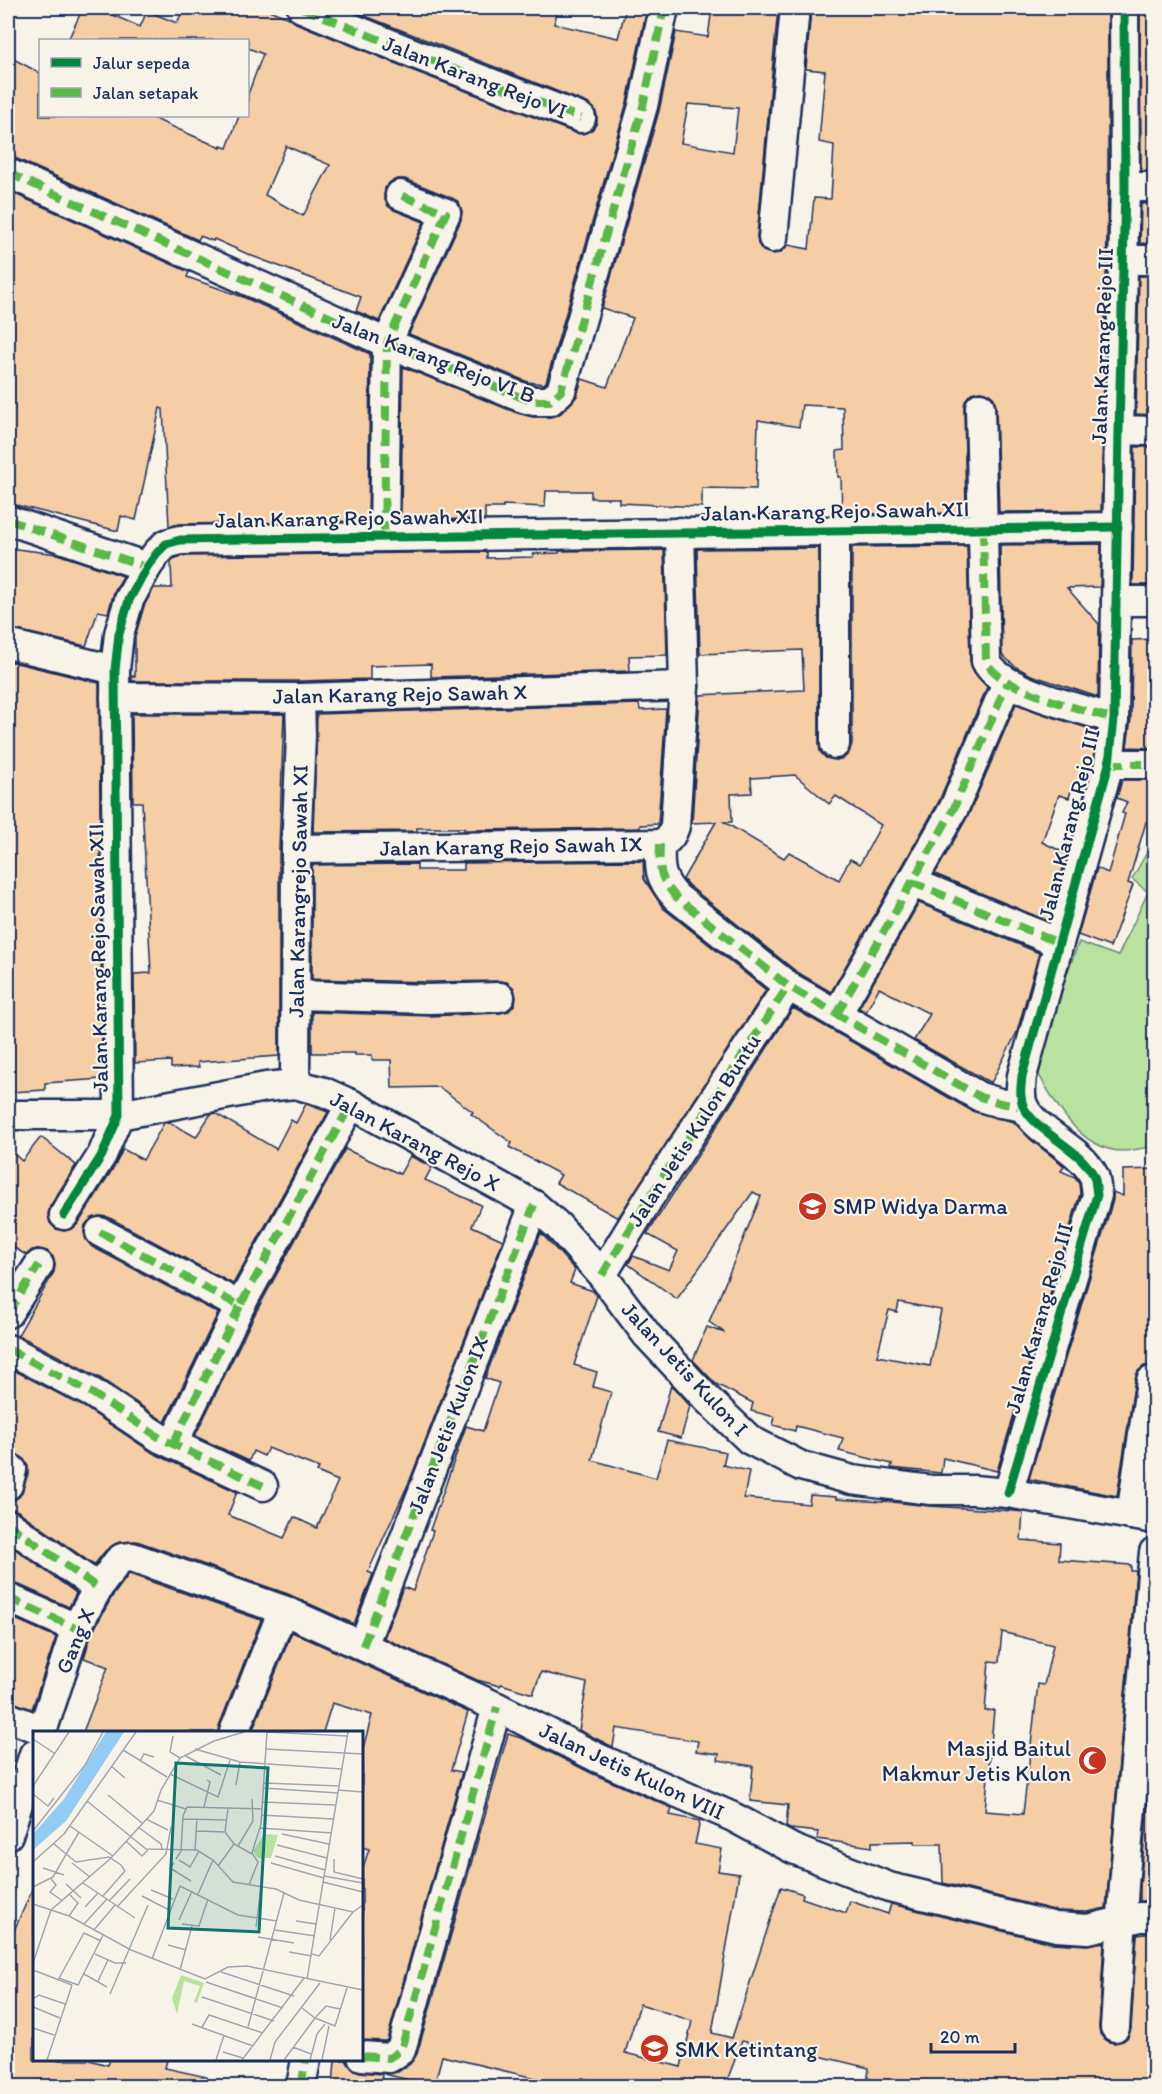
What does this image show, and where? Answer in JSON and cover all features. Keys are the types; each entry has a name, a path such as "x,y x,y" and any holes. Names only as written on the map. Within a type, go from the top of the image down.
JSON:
{"street":[{"name":"Jalan Karang Rejo VI","path":"302,8 581,118"},
{"name":"Jalan Karang Rejo VI B","path":"8,173 387,344 534,401 550,401 561,391 643,106 664,8"},
{"path":"773,238 795,8"},
{"name":"Jalan Karang Rejo III","path":"1008,1493 1097,1195 1095,1178 1085,1164 1035,1120 1023,1107 1020,1094 1022,1076 1109,764 1114,719 1124,260 1124,8"},
{"path":"1125,188 1155,187"},
{"path":"384,536 387,344 446,213 400,195"},
{"path":"1124,260 1155,260"},
{"path":"980,407 986,661 988,666 1007,683 1042,697 1114,719"},
{"path":"1119,430 1155,430"},
{"path":"8,520 147,567"},
{"name":"Jalan Karang Rejo Sawah XII","path":"119,1115 115,683 119,634 129,600 147,567 166,544 180,540 384,536 1118,527"},
{"path":"835,530 835,744"},
{"name":"Jalan Karang Rejo Sawah IX","path":"296,849 660,844 665,842 675,826 684,686 680,532"},
{"path":"1116,601 1155,600"},
{"name":"Jalan Karang Rejo Sawah X","path":"8,644 115,683 300,698 684,686"},
{"path":"837,1014 954,808 1007,683"},
{"name":"Jalan Karangrejo Sawah XI","path":"295,1084 296,849 301,736 300,698"},
{"path":"1109,764 1155,764"},
{"path":"660,844 659,867 664,883 670,890 788,986 980,1096 1000,1103 1023,1107"},
{"path":"911,882 1059,943"},
{"name":"Jalan Jetis Kulon Buntu","path":"602,1275 649,1198 788,986"},
{"path":"297,995 429,999 500,997"},
{"name":"Jalan Karang Rejo X","path":"8,1115 119,1115 266,1087 295,1084 324,1092 351,1104 534,1205"},
{"path":"173,1444 240,1306 351,1104"},
{"path":"64,1215 102,1155 119,1115"},
{"name":"Jalan Jetis Kulon I","path":"534,1205 558,1226 602,1275 647,1335 707,1399 750,1440 801,1466 852,1480 931,1490 1008,1493 1143,1517"},
{"name":"Jalan Jetis Kulon IX","path":"363,1646 534,1205"},
{"path":"100,1232 240,1306"},
{"path":"8,1313 39,1264"},
{"path":"8,1349 92,1393 160,1438 263,1486"},
{"path":"1143,1517 1151,1381"},
{"path":"8,1467 12,1470 8,1485"},
{"path":"8,1524 98,1588"},
{"path":"1115,2027 1121,1922 1155,1552"},
{"name":"Jalan Jetis Kulon VIII","path":"122,1558 132,1557 283,1610 497,1707 598,1758 733,1817 793,1850 889,1887 1056,1927 1088,1929 1140,1917 1155,1917"},
{"name":"Gang X","path":"42,1731 76,1628 98,1588 122,1558"},
{"path":"8,1598 76,1628"},
{"path":"234,1731 283,1610"},
{"path":"363,2056 389,2058 401,2050 497,1707"},
{"path":"8,1717 33,1735"},
{"name":"Gang X","path":"8,1835 33,1758"},
{"path":"301,2086 306,2061"}],"green space":[{"path":"1154,840 1154,1146 1122,1151 1092,1142 1080,1132 1058,1106 1033,1064 1079,942 1118,956 1148,892 1132,879"}],"building":[{"path":"83,8 97,8 140,27 147,11 177,23 184,8 264,8 414,71 575,133 583,134 592,130 597,123 594,108 587,103 345,8 558,8 554,24 618,38 626,8 647,8 627,102 544,384 528,382 409,334 461,220 462,211 459,202 452,198 405,179 390,182 385,188 384,197 388,206 424,222 379,321 356,311 361,297 252,256 214,239 213,241 200,236 198,240 15,158 8,157 8,56 39,72 39,117 150,117 221,148 221,146 227,148 239,117 249,117 249,91 263,54 249,48 249,39 68,39","holes":["286,146 330,165 303,216 265,195"]},
{"path":"712,8 778,8 757,236 758,244 763,251 772,254 780,253 788,245 809,249 814,198 831,199 834,145 819,142 825,71 806,69 811,8 1108,8 1108,187 1101,511 999,512 996,407 994,398 980,391 971,393 964,407 966,513 842,514 841,477 838,477 837,451 844,450 843,407 802,405 799,427 758,420 756,489 702,488 702,507 619,503 619,498 591,498 591,491 546,491 545,507 503,505 503,508 485,508 485,519 401,520 403,367 517,413 534,417 550,417 561,413 577,396 582,379 607,387 633,318 602,308 659,111 676,32 708,37","holes":["688,104 738,108 733,152 681,143"]},
{"path":"1140,8 1155,8 1155,171 1141,171"},
{"path":"8,191 189,272 187,277 243,297 370,354 368,521 169,526 163,409 160,408 136,520 121,516 118,531 8,503"},
{"path":"1155,203 1155,244 1140,243 1141,204"},
{"path":"1139,276 1155,276 1155,415 1136,414"},
{"path":"1135,447 1155,447 1155,585 1133,585"},
{"path":"1101,544 1100,587 1067,588 1099,624 1098,697 1031,675 1016,667 1002,655 1000,545"},
{"path":"967,546 970,661 973,671 987,687 939,801 831,992 797,972 683,879 716,822 692,823 700,695 804,690 802,650 700,654 697,549 819,548 819,744 820,752 826,758 836,760 844,758 849,753 852,744 852,547","holes":["795,775 829,804 836,796 881,825 860,864 850,859 839,880 789,852 784,858 724,822 732,822 731,794 752,793 751,778"]},
{"path":"8,548 57,554 123,576 114,592 108,613 98,611 86,646 8,628"},
{"path":"664,550 667,655 629,656 630,671 431,677 431,664 370,666 370,679 132,681 132,676 135,676 135,637 144,606 154,588 172,588 171,562 182,556 487,552 487,558 533,557 533,554 559,553 559,551"},
{"path":"1155,639 1155,748 1127,747 1131,719 1132,640"},
{"path":"8,661 99,683 102,1079 45,1083 45,1090 10,1092 8,1072"},
{"path":"639,704 640,710 666,709 658,824 640,825 640,828 464,830 464,828 417,828 417,831 313,832 317,714"},
{"path":"1016,704 1096,731 1093,761 1086,787 1073,782 1069,798 1059,795 1042,842 1067,854 1048,921 935,874 969,814"},
{"path":"132,714 284,714 279,849 279,1056 198,1062 199,1067 171,1068 171,1061 135,1063 134,974 151,973 142,802 133,802"},
{"path":"1122,780 1155,780 1155,825 1146,822 1128,883 1133,885 1110,947 1078,935 1097,868 1108,873 1125,814 1122,813 1127,802 1117,798"},
{"path":"643,861 644,879 663,908 766,990 618,1218 556,1183 561,1175 509,1147 512,1143 471,1114 473,1112 439,1087 392,1088 391,1060 372,1060 372,1055 355,1055 355,1053 312,1053 312,1012 429,1016 500,1013 509,1011 515,1004 516,997 514,988 507,982 500,981 312,979 312,865 417,864 417,870 464,870 464,863"},
{"path":"919,903 1039,953 1017,1032 991,1083 914,1040 930,1014 879,988 866,1012 859,1008"},
{"path":"793,1008 972,1111 1014,1122 1030,1139 1064,1166 1061,1171 1075,1177 1079,1183 1080,1194 997,1471 943,1458 941,1473 891,1468 892,1464 839,1451 843,1438 796,1426 795,1431 773,1425 775,1417 751,1411 753,1403 716,1384 693,1360 707,1327 725,1333 709,1322 761,1196 753,1192 677,1299 628,1264 633,1256 669,1270 678,1251 647,1234","holes":["899,1302 941,1310 930,1366 877,1356 889,1310 897,1312"]},
{"path":"306,1104 328,1112 233,1284 108,1217 92,1218 85,1225 86,1240 92,1247 218,1313 165,1422 100,1378 18,1335 54,1272 55,1265 53,1257 47,1251 32,1250 26,1255 8,1244 8,1149 22,1161 41,1137 76,1165 50,1206 48,1214 50,1223 56,1229 64,1231 78,1224 123,1149 143,1160 164,1123 169,1122 196,1137 210,1115 215,1113 276,1149 291,1120 296,1123"},
{"path":"345,1149 400,1174 410,1156 432,1167 425,1180 481,1205 472,1226 503,1240 410,1480 368,1572 373,1574 354,1624 288,1594 137,1541 120,1542 113,1545 94,1565 18,1511 8,1508 8,1501 13,1501 20,1496 28,1474 28,1465 22,1457 8,1451 8,1367 84,1407 153,1453 237,1492 228,1515 284,1538 294,1517 317,1528 338,1481 317,1472 319,1468 268,1448 264,1456 253,1451 249,1461 195,1436 255,1314"},
{"path":"1155,1169 1155,1365 1144,1366 1138,1371 1135,1379 1117,1496 1029,1479 1113,1200 1113,1192 1123,1196 1123,1170"},
{"path":"541,1233 575,1270 570,1283 593,1291 597,1296 574,1365 597,1372 593,1387 611,1392 592,1460 656,1478 667,1440 726,1452 723,1465 749,1471 744,1498 809,1504 810,1495 836,1497 836,1499 1023,1512 1021,1540 1060,1543 1059,1560 1131,1565 1131,1571 1136,1571 1106,1908 1087,1912 1058,1911 943,1883 942,1844 915,1844 915,1841 872,1842 872,1847 817,1839 818,1832 790,1829 786,1827 788,1805 750,1801 753,1766 718,1760 719,1754 696,1751 698,1741 616,1728 613,1747 579,1730 587,1683 541,1672 533,1694 501,1684 500,1686 477,1680 384,1638 403,1587 413,1591 433,1531 430,1530 466,1426 483,1431 499,1383 485,1378","holes":["1002,1632 1053,1645 1044,1685 1038,1684 1023,1814 985,1811 994,1710 985,1711 989,1661 999,1662"]},
{"path":"671,1385 690,1406 681,1438 658,1432"},
{"path":"1155,1469 1155,1502 1150,1501"},
{"path":"8,1544 76,1593 69,1607 8,1582"},
{"path":"129,1574 261,1620 218,1731 83,1731 108,1667 84,1658 91,1635 112,1597"},
{"path":"8,1616 56,1637 32,1709 8,1701"},
{"path":"292,1632 468,1712 451,1770 462,1772 385,2041 363,2040 363,1868 369,1849 363,1847 363,1748 372,1715 332,1703 323,1731 252,1731"},
{"path":"1155,1730 1155,1901 1140,1901 1140,1886"},
{"path":"508,1734 524,1739 591,1773 672,1808 670,1815 700,1821 695,1844 722,1849 718,1871 739,1874 712,2033 732,2038 781,1887 803,1894 802,1898 846,1913 850,1901 888,1914 891,1904 1052,1943 1087,1945 1104,1942 1099,2027 1100,2034 1105,2040 1113,2043 1123,2041 1128,2037 1131,2029 1137,1935 1155,1933 1155,2086 867,2086 869,2068 742,2041 725,2086 613,2086 582,2078 580,2086 568,2086 442,2056 434,2086 384,2074 398,2072 410,2064 417,2054","holes":["640,2004 692,2021 681,2067 625,2053"]},
{"path":"33,1888 33,2061 93,2061 108,2065 110,2061 167,2061 165,2068 207,2077 206,2086 8,2086 8,1944"},
{"path":"335,2061 347,2061 352,2069 360,2072 382,2074 381,2086 333,2086"}],"marked path":[{"path":"302,8 581,118"},
{"path":"8,173 387,343 523,398 550,401 561,391 643,106 664,8"},
{"path":"384,536 387,343 446,213 400,195"},
{"path":"8,520 147,567"},
{"path":"983,529 986,661 994,672 1024,690 1114,719"},
{"path":"837,1014 954,808 1007,683"},
{"path":"1109,764 1143,764"},
{"path":"660,844 661,873 676,897 788,986 980,1097 1024,1107"},
{"path":"911,882 1059,943"},
{"path":"602,1275 649,1198 788,986"},
{"path":"100,1232 240,1306 351,1104"},
{"path":"363,1646 534,1205"},
{"path":"8,1313 39,1265"},
{"path":"173,1444 240,1306"},
{"path":"8,1349 92,1393 160,1438 263,1486"},
{"path":"8,1467 12,1470 8,1485"},
{"path":"8,1524 98,1588"},
{"path":"8,1598 76,1628"},
{"path":"363,2056 389,2058 401,2050 497,1707"},
{"path":"301,2086 306,2061"}],"cycle path":[{"path":"1008,1493 1097,1195 1094,1176 1087,1166 1070,1149 1031,1118 1024,1108 1021,1092 1022,1076 1109,764 1114,719 1125,187 1124,8"},
{"path":"64,1215 102,1155 119,1115 115,670 119,634 129,600 147,567 166,544 180,540 1118,527"}],"place":[{"name":"SMP Widya Darma","path":"812,1206"},
{"name":"Masjid Baitul Makmur Jetis Kulon","path":"1092,1761"},
{"name":"SMK Ketintang","path":"654,2049"}]}
